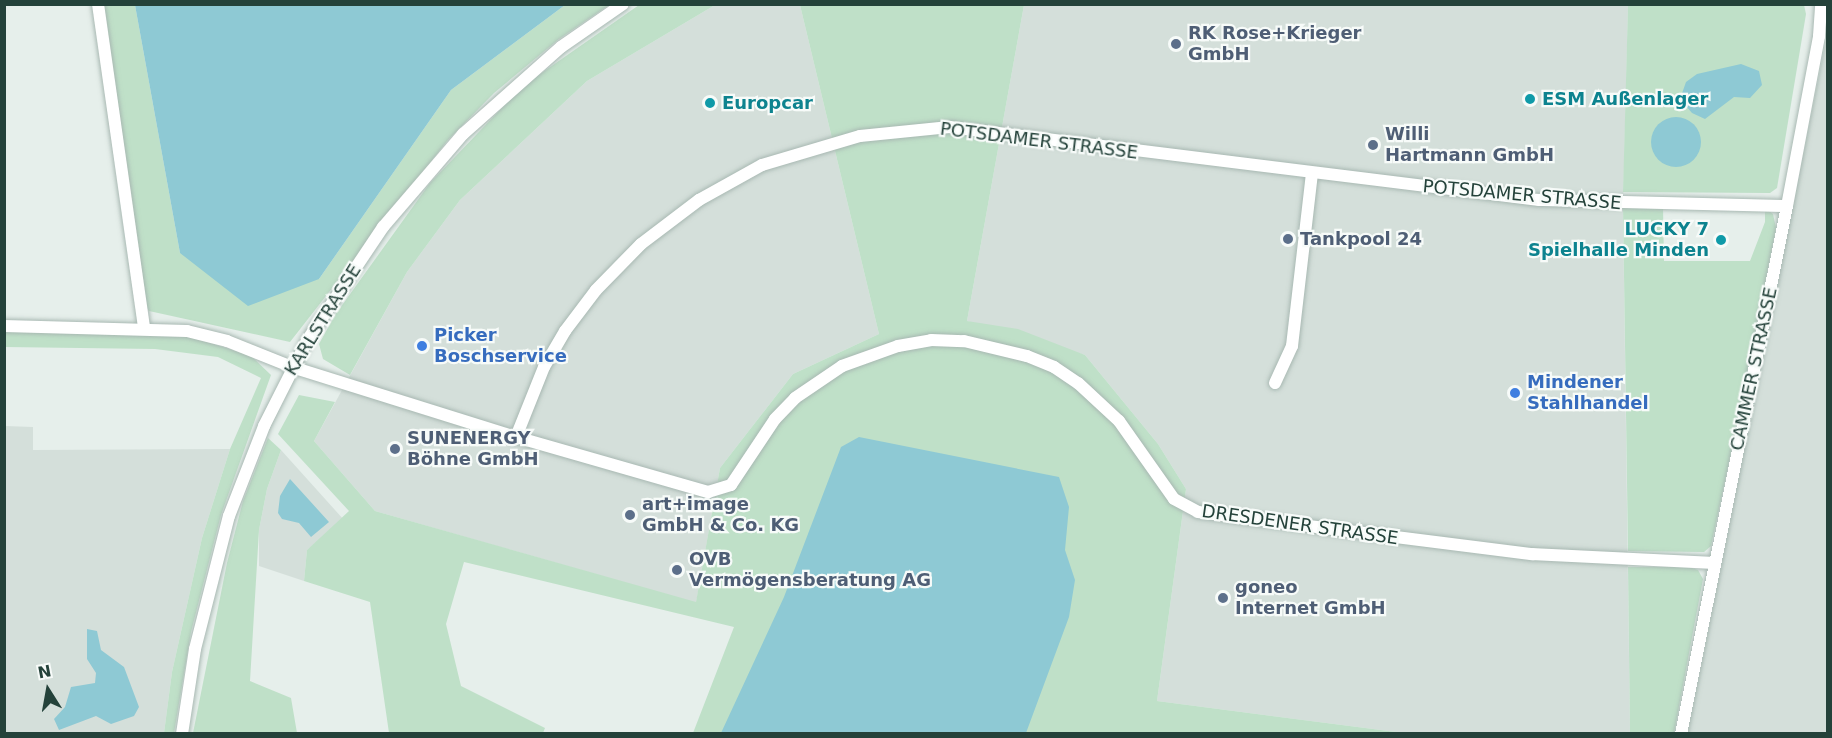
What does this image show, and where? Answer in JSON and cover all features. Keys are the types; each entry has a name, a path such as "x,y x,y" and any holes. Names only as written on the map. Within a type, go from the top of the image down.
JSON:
{"street":[{"path":"98,4 144,328"},
{"name":"KARLSTRASSE","path":"182,734 195,649 229,516 264,426 292,367 383,227 463,134 561,47 624,4"},
{"name":"CAMMER STRASSE","path":"1681,734 1787,206 1819,36 1821,4"},
{"name":"POTSDAMER STRASSE","path":"516,437 544,367 565,331 618,266 699,200 762,165 793,153 860,135 950,127 1539,200 1787,206"},
{"path":"1275,382 1292,346 1312,173"},
{"path":"4,327 144,328 188,332 227,341 292,367 516,437"},
{"name":"DRESDENER STRASSE","path":"516,437 690,488 719,490 730,485 775,419 818,381 872,354 898,346 931,340 964,341 1027,356 1053,367 1078,383 1119,421 1174,499 1198,513 1532,554 1714,563"}],"shaded area":[{"path":"715,5 800,5 879,334 793,374 720,468 696,603 375,511 314,441 407,272 460,200 587,81"},
{"path":"1024,5 1628,5 1623,207 1630,733 1404,733 1157,701 1186,489 1158,444 1085,355 967,321"},
{"path":"1827,35 1827,733 1687,734 1704,652"},
{"path":"5,426 33,427 33,450 230,449 202,538 172,672 164,733 5,734"},
{"path":"281,450 344,520 307,550 304,581 259,566 259,530 267,489"}],"green space":[{"path":"102,5 135,5 180,253 319,279 451,90 565,5 609,5 559,39 494,93 447,141 290,342 149,311 145,306"},
{"path":"639,5 715,5 587,81 460,200 407,272 350,375 323,359 319,344 335,315 430,183 523,86"},
{"path":"800,5 1024,5 967,321 1018,329 1085,355 1158,444 1186,489 1157,701 1404,733 693,733 734,627 464,562 446,624 461,686 545,728 543,733 389,733 370,602 304,581 307,550 349,511 278,434 299,395 335,402 314,441 375,511 696,602 720,468 793,374 879,334"},
{"path":"1628,5 1804,5 1806,14 1777,188 1770,193 1623,192"},
{"path":"1623,207 1663,207 1664,261 1750,261 1765,222 1765,208 1773,214 1776,228 1732,448 1711,546 1704,552 1628,551"},
{"path":"5,331 160,334 195,338 251,356 271,375 221,515 191,632 174,733 164,733 172,672 202,538 230,449 261,378 218,357 155,349 5,347"},
{"path":"268,438 281,450 267,489 259,530 250,681 291,698 297,733 193,733 227,563 243,501"},
{"path":"1628,567 1689,567 1698,570 1703,579 1674,733 1630,733"}],"water":[{"path":"135,4 565,5 451,90 319,279 248,306 180,253"},
{"path":"1741,64 1759,71 1762,85 1750,98 1734,97 1705,119 1692,113 1680,99 1686,82 1697,74"},
{"path":"1681,117 1694,124 1700,132 1700,152 1694,160 1686,166 1671,167 1658,160 1652,152 1651,137 1658,124 1666,118"},
{"path":"859,437 1059,477 1069,507 1065,550 1075,580 1069,617 1026,733 721,733 784,597 841,447"},
{"path":"290,479 329,522 311,537 299,523 282,519 278,513 280,496"},
{"path":"87,629 97,631 101,650 124,667 139,707 134,716 111,724 96,716 59,730 54,719 65,707 71,687 95,683 96,673 87,659"}],"place":[{"name":"RK Rose+Krieger GmbH","path":"1176,44"},
{"name":"ESM Außenlager","path":"1530,99"},
{"name":"Europcar","path":"710,103"},
{"name":"Willi Hartmann GmbH","path":"1373,145"},
{"name":"Tankpool 24","path":"1288,239"},
{"name":"LUCKY 7 Spielhalle Minden","path":"1721,240"},
{"name":"Picker Boschservice","path":"422,346"},
{"name":"Mindener Stahlhandel","path":"1515,393"},
{"name":"SUNENERGY Böhne GmbH","path":"395,449"},
{"name":"art+image GmbH & Co. KG","path":"630,515"},
{"name":"OVB Vermögensberatung AG","path":"677,570"},
{"name":"goneo Internet GmbH","path":"1223,598"}]}
